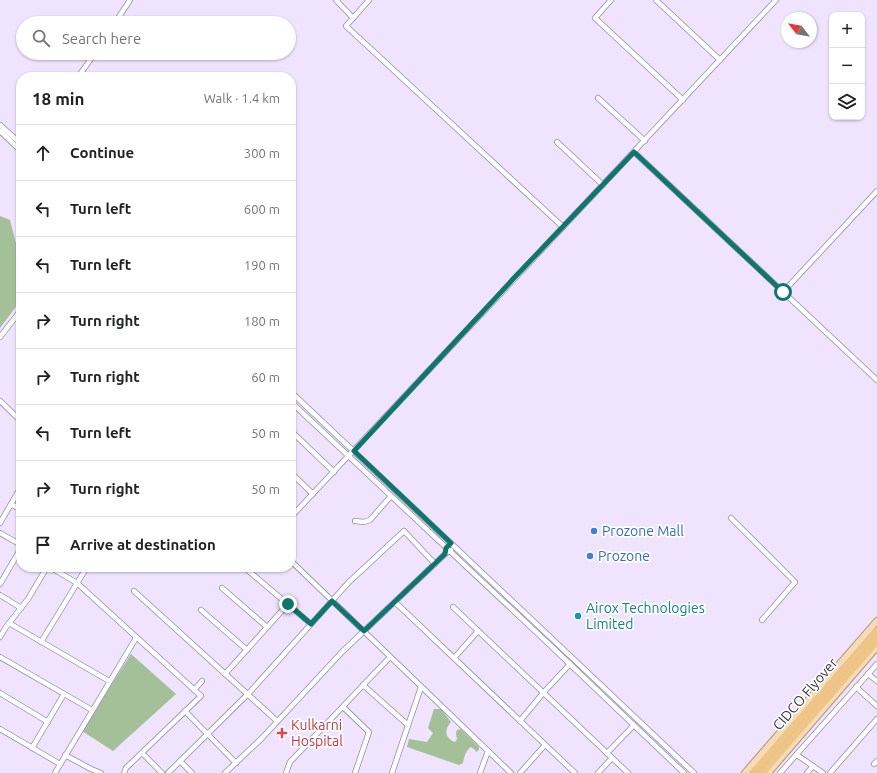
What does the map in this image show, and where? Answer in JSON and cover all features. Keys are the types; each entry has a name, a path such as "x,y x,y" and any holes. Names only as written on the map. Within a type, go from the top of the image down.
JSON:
{"highway":[{"name":"CIDCO Flyover","path":"753,773 877,631"},
{"name":"CIDCO Flyover","path":"762,773 877,641"}],"main road":[{"path":"745,773 877,621"},
{"path":"768,773 877,648"}],"street":[{"path":"120,16 130,0"},
{"path":"336,0 353,18"},
{"path":"340,4 345,0"},
{"path":"369,0 346,26 563,227"},
{"path":"612,0 595,18 683,100"},
{"path":"656,0 720,60"},
{"path":"296,512 776,0"},
{"path":"82,72 90,60"},
{"path":"598,98 645,141"},
{"path":"0,125 16,139"},
{"path":"0,131 16,140"},
{"path":"557,142 603,185"},
{"path":"634,152 877,380"},
{"path":"783,292 877,191"},
{"path":"0,337 16,316"},
{"path":"296,397 691,772"},
{"path":"0,401 16,415"},
{"path":"296,407 684,773"},
{"path":"296,436 334,472"},
{"path":"296,478 313,494"},
{"path":"0,523 16,496"},
{"path":"355,521 364,522 370,520 391,496"},
{"path":"11,504 16,507"},
{"path":"732,518 795,582 762,620"},
{"path":"168,773 248,694 349,582 404,531 436,564"},
{"path":"0,532 16,543"},
{"path":"225,773 262,738 342,652 436,564 453,545"},
{"path":"0,584 16,555"},
{"path":"296,566 511,773"},
{"path":"0,637 9,623 22,608 44,572"},
{"path":"58,572 77,583 201,696 126,768 124,773"},
{"path":"41,642 84,572"},
{"path":"250,572 311,624"},
{"path":"222,588 267,627"},
{"path":"134,591 277,721"},
{"path":"0,595 22,608"},
{"path":"395,602 573,772"},
{"path":"225,674 288,604"},
{"path":"453,607 628,773"},
{"path":"201,610 247,650"},
{"path":"9,623 109,681"},
{"path":"454,658 478,630"},
{"path":"55,773 136,638"},
{"path":"0,657 92,710"},
{"path":"286,773 290,762 390,657"},
{"path":"520,721 570,664"},
{"path":"780,773 877,664"},
{"path":"868,674 877,681"},
{"path":"194,690 202,681"},
{"path":"363,685 408,725"},
{"path":"392,773 420,687"},
{"path":"856,687 877,706"},
{"path":"0,693 48,722"},
{"path":"32,748 64,694"},
{"path":"343,707 369,732 355,773"},
{"path":"186,711 236,762"},
{"path":"830,773 877,719"},
{"path":"607,753 634,725"},
{"path":"0,729 60,764"},
{"path":"520,773 545,745"},
{"path":"480,773 488,751"},
{"path":"142,753 162,773"},
{"path":"65,755 101,773"},
{"path":"797,755 823,773"},
{"path":"598,773 612,758"},
{"path":"180,761 192,773"},
{"path":"807,773 813,766"}],"green space":[{"path":"0,216 10,220 16,243 16,307 0,328"},
{"path":"131,654 176,694 113,751 82,731"},
{"path":"434,709 441,709 451,722 446,732 452,741 455,742 457,739 457,730 461,729 479,747 479,750 476,752 471,747 469,748 463,763 459,765 407,747 409,739 427,742 433,733 428,728"}],"place":[{"name":"Prozone Mall","path":"594,531"},
{"name":"Prozone","path":"590,556"},
{"name":"Airox Technologies Limited","path":"578,616"},
{"name":"Kulkarni Hospital","path":"282,733"}],"route":[{"path":"288,604 311,624 332,601 364,631 445,554 446,548 451,543 354,451 514,278 634,152 783,292"}]}
